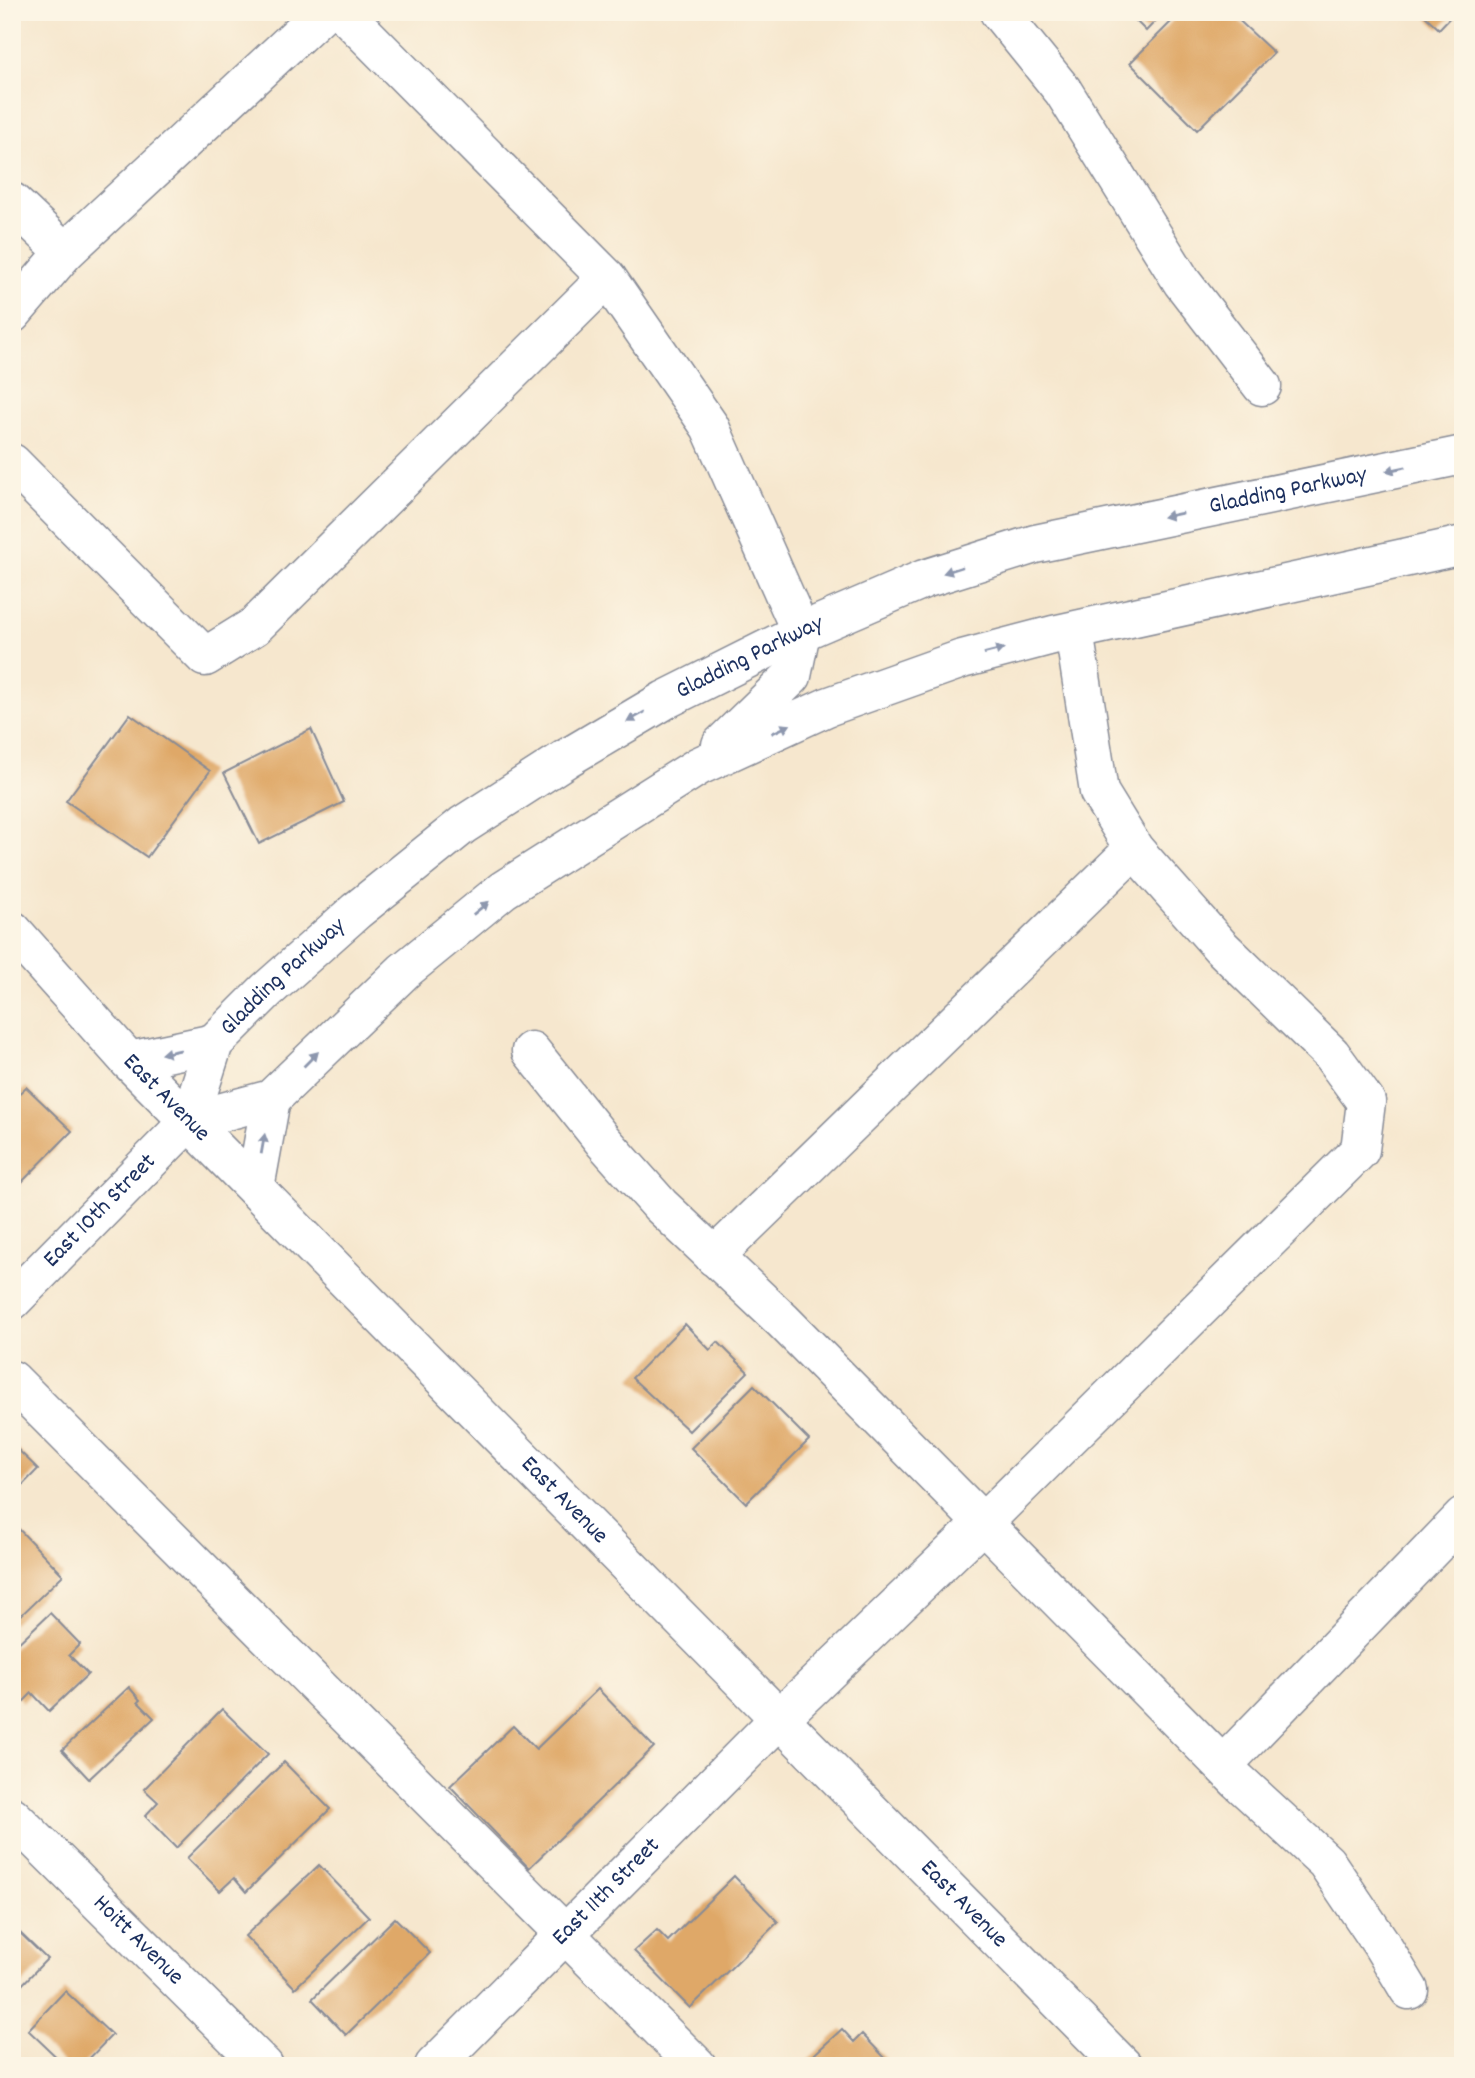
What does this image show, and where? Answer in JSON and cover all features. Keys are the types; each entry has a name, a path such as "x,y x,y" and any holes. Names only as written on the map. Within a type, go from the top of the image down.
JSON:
{"street":[{"path":"12,314 65,252 323,12"},
{"path":"343,12 607,278 710,427 801,632 792,676 699,766"},
{"path":"999,12 1063,91 1182,282 1262,386"},
{"path":"12,202 65,252"},
{"path":"12,463 205,657 255,626 607,278"},
{"name":"Gladding Parkway","path":"189,1121 214,1043 267,990 356,911 463,825 654,706 801,632 924,579 1035,544 1463,455"},
{"path":"189,1121 271,1099 404,971 503,890 699,766 827,707 962,659 1074,631 1463,545"},
{"name":"East 11th Street","path":"435,2066 779,1719 983,1523 1360,1150 1366,1102 1331,1054 1220,946 1133,849 1098,792 1074,631"},
{"path":"714,1256 1133,849"},
{"name":"East Avenue","path":"12,930 129,1060 1123,2066"},
{"path":"129,1060 214,1043"},
{"path":"531,1051 611,1151 660,1205 783,1321 1223,1765 1326,1862 1409,1990"},
{"path":"255,1188 271,1099"},
{"name":"East 10th Street","path":"12,1301 189,1121"},
{"path":"12,1380 697,2066"},
{"path":"1223,1765 1463,1517"},
{"name":"Hoitt Avenue","path":"12,1816 264,2066"}],"building":[{"path":"1127,12 1164,12 1146,31"},
{"path":"1181,12 1230,12 1274,53 1197,130 1130,63"},
{"path":"1421,12 1455,12 1439,29"},
{"path":"130,714 210,771 147,857 66,801"},
{"path":"311,729 344,802 259,844 224,773"},
{"path":"26,1087 72,1131 12,1192 12,1100"},
{"path":"685,1324 710,1350 718,1342 748,1372 689,1431 632,1378"},
{"path":"754,1385 809,1440 746,1503 691,1448"},
{"path":"12,1444 38,1469 12,1496"},
{"path":"12,1522 63,1575 12,1624"},
{"path":"50,1613 80,1644 69,1655 88,1674 49,1711 32,1693 23,1702 12,1691 12,1649"},
{"path":"129,1687 140,1700 138,1702 154,1718 89,1779 62,1750"},
{"path":"598,1689 654,1747 529,1868 450,1786 513,1726 536,1749"},
{"path":"222,1709 268,1754 176,1848 145,1816 158,1802 144,1789"},
{"path":"284,1762 330,1809 246,1892 234,1878 220,1891 187,1858"},
{"path":"319,1865 369,1917 295,1988 245,1936"},
{"path":"734,1876 778,1922 690,2008 634,1951 657,1930 668,1941"},
{"path":"395,1918 430,1953 346,2035 312,1999"},
{"path":"15,1928 47,1959 12,1995 12,1930"},
{"path":"65,1991 112,2035 82,2066 66,2066 28,2030"},
{"path":"842,2029 854,2042 862,2034 888,2061 883,2066 810,2066 806,2062"}]}
